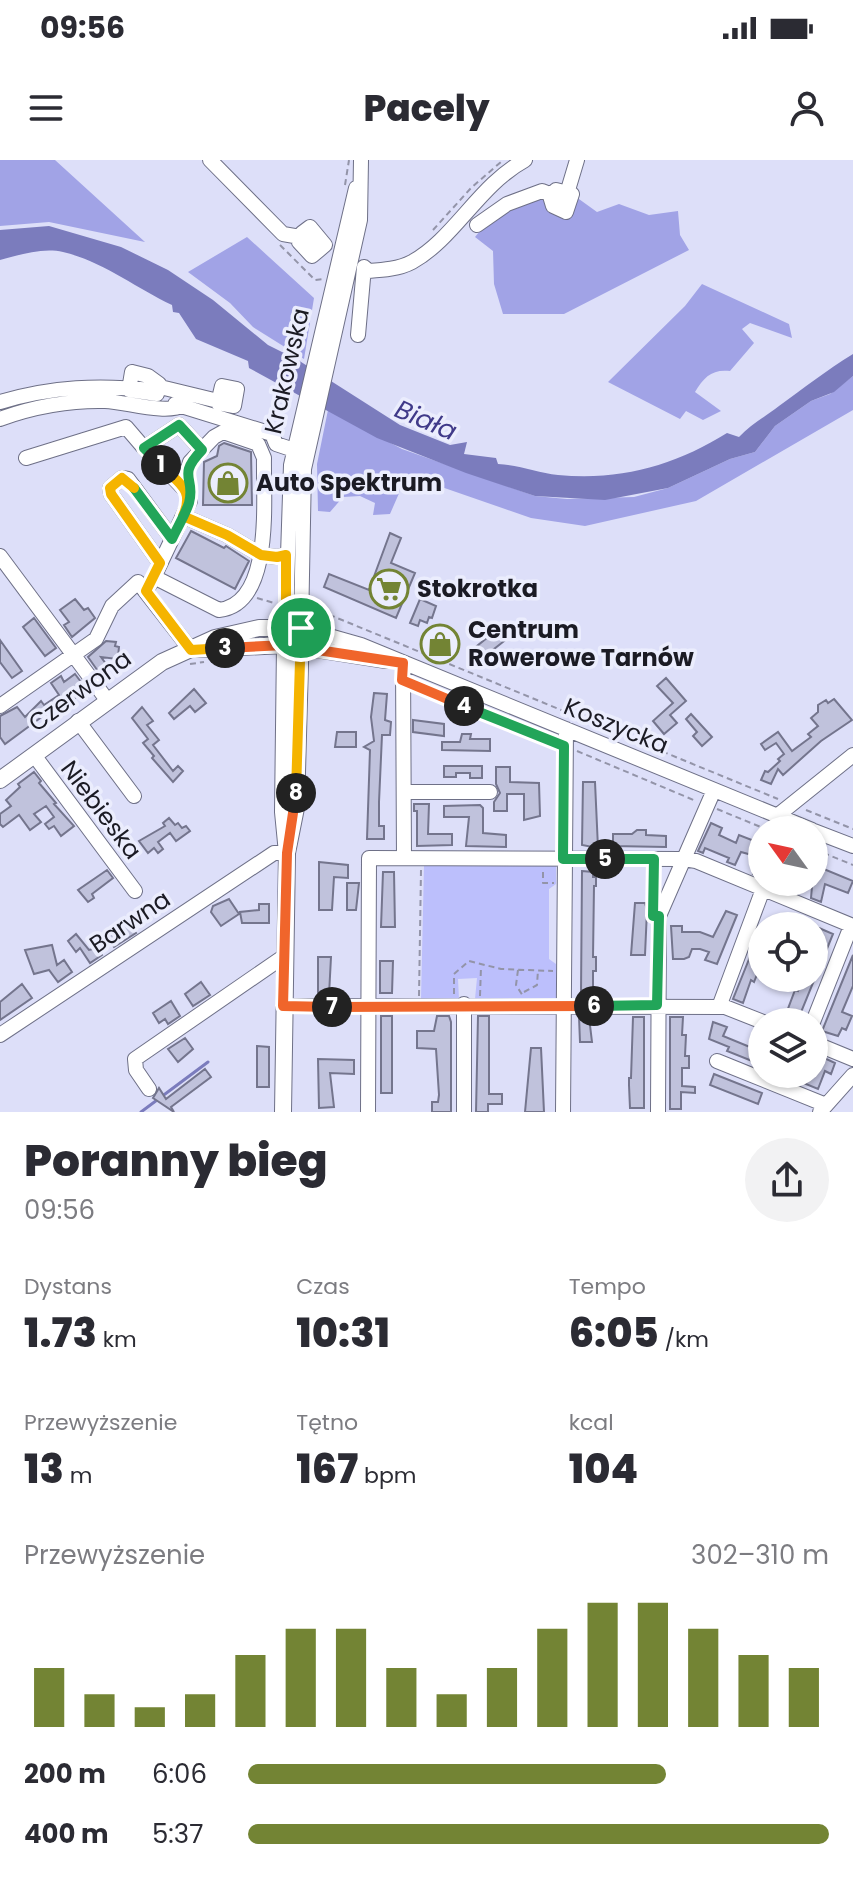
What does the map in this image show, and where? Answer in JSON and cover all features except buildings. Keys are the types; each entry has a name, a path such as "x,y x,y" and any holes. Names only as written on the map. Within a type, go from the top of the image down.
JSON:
{"main road":[{"name":"Krakowska","path":"283,1112 287,853 296,808 294,628"},
{"name":"Czerwona","path":"0,780 162,662 215,638 240,631 294,628"},
{"name":"Czerwona","path":"192,650 293,646"}],"street":[{"path":"230,179 231,160"},
{"name":"Krakowska","path":"294,628 307,423 361,160"},
{"path":"358,335 364,267 368,271 390,269 416,260 492,183 525,160"},
{"path":"477,225 507,204 542,191 565,200 577,160"},
{"path":"217,162 283,234 306,238 318,250"},
{"path":"0,402 85,385 129,388 157,394 157,390"},
{"path":"157,390 223,399"},
{"path":"157,390 179,404 276,435 276,444 294,450"},
{"path":"0,419 43,407 80,402 167,409 179,404"},
{"name":"Krakowska","path":"294,628 286,555 294,450 307,423"},
{"path":"144,448 179,425 202,450"},
{"path":"26,458 126,427 189,494"},
{"path":"0,706 100,634 112,606 142,587 157,570 172,539 183,516 190,501 187,472 190,462 223,432 258,444 263,450 260,570 240,602 219,610 157,570 110,488 122,478 128,479 172,539"},
{"path":"183,516 227,535 261,555 286,555"},
{"path":"0,556 107,700"},
{"path":"142,587 192,650"},
{"name":"Koszycka","path":"294,628 361,645 777,816"},
{"name":"Koszycka","path":"293,646 403,663"},
{"path":"403,663 404,858"},
{"path":"78,721 134,796"},
{"path":"563,1112 566,729"},
{"name":"Niebieska","path":"34,755 135,891"},
{"path":"777,816 853,755"},
{"path":"658,1112 659,916 714,790"},
{"path":"404,792 490,792"},
{"name":"Koszycka","path":"828,836 853,846"},
{"name":"Barwna","path":"0,1035 274,853 287,853"},
{"path":"368,1112 369,858 563,859 656,868 684,859 748,883"},
{"path":"719,1007 760,896"},
{"path":"780,896 852,926 819,1008"},
{"path":"149,1089 136,1070 135,1059 283,957"},
{"path":"459,1003 464,1112"},
{"path":"283,1006 459,1003 657,1005 719,1007 748,1017"},
{"path":"828,1049 853,1059"},
{"path":"717,1061 823,1108 853,1075"}],"path":[{"path":"433,230 471,188 503,160"},
{"path":"315,280 320,279"},
{"path":"244,594 275,603"},
{"path":"311,602 325,613 787,802"},
{"path":"402,680 748,822"},
{"path":"795,805 853,829"},
{"path":"828,855 853,865"},
{"path":"543,863 543,883 559,884 559,877"},
{"path":"421,864 421,1001"},
{"path":"656,868 653,916 659,916"},
{"path":"653,892 659,885"},
{"path":"459,1003 454,974 469,961 501,969 559,972 559,967"},
{"path":"481,966 480,1001 485,1001"},
{"path":"518,968 516,985 523,992 523,1001 527,1001"},
{"path":"523,992 537,985 538,969"}],"shaded area":[{"path":"0,160 55,160 145,242 49,222 0,226"},
{"path":"572,194 597,212 619,204 649,215 678,211 680,235 689,250 564,314 503,314 494,284 493,251 475,237 495,213 550,196"},
{"path":"49,226 121,247 168,270 213,300 268,345 298,360 400,425 450,445 467,442 464,454 496,458 498,464 551,474 582,476 626,473 668,462 727,433 739,437 853,354 853,376 834,392 811,401 775,426 755,452 730,459 668,488 605,500 535,496 377,438 249,368 248,361 196,339 179,313 173,312 172,305 105,268 77,256 47,250 0,260 0,230"},
{"path":"247,237 314,298 304,359 253,327 230,303 188,272"},
{"path":"702,284 789,324 792,338 750,323 742,329 754,343 730,371 709,375 695,392 721,411 703,420 686,411 680,419 608,382 685,306"},
{"path":"853,376 853,410 696,501 585,526 531,518 407,475 390,514 373,515 375,503 360,496 343,497 330,512 318,511 317,464 328,410 402,449 535,496 567,499 634,497 668,488 730,459 755,452 775,426 811,401 830,394"},
{"path":"556,865 556,884 549,889 549,959 556,964 556,999 475,999 477,978 458,979 459,999 421,999 424,866"}],"waterway":[{"path":"141,1112 208,1062"}],"place":[{"name":"Auto Spektrum","path":"228,483"},
{"name":"Stokrotka","path":"389,589"},
{"name":"Centrum Rowerowe Tarnów","path":"440,644"}],"route":[{"path":"301,628 286,627 286,555 261,555 227,535 183,516 190,501 189,494 144,448 179,425 202,450 190,462 187,472 190,501 172,539 128,479 122,478 110,488 111,494 160,563 146,591 191,650 285,645 300,647 358,657 403,663 402,680 564,746 563,859 654,859 653,916 659,916 657,1005 283,1006 287,853 296,808 299,673 300,647 301,628"}],"water label":[{"name":"Biała","path":"426,420"}]}
